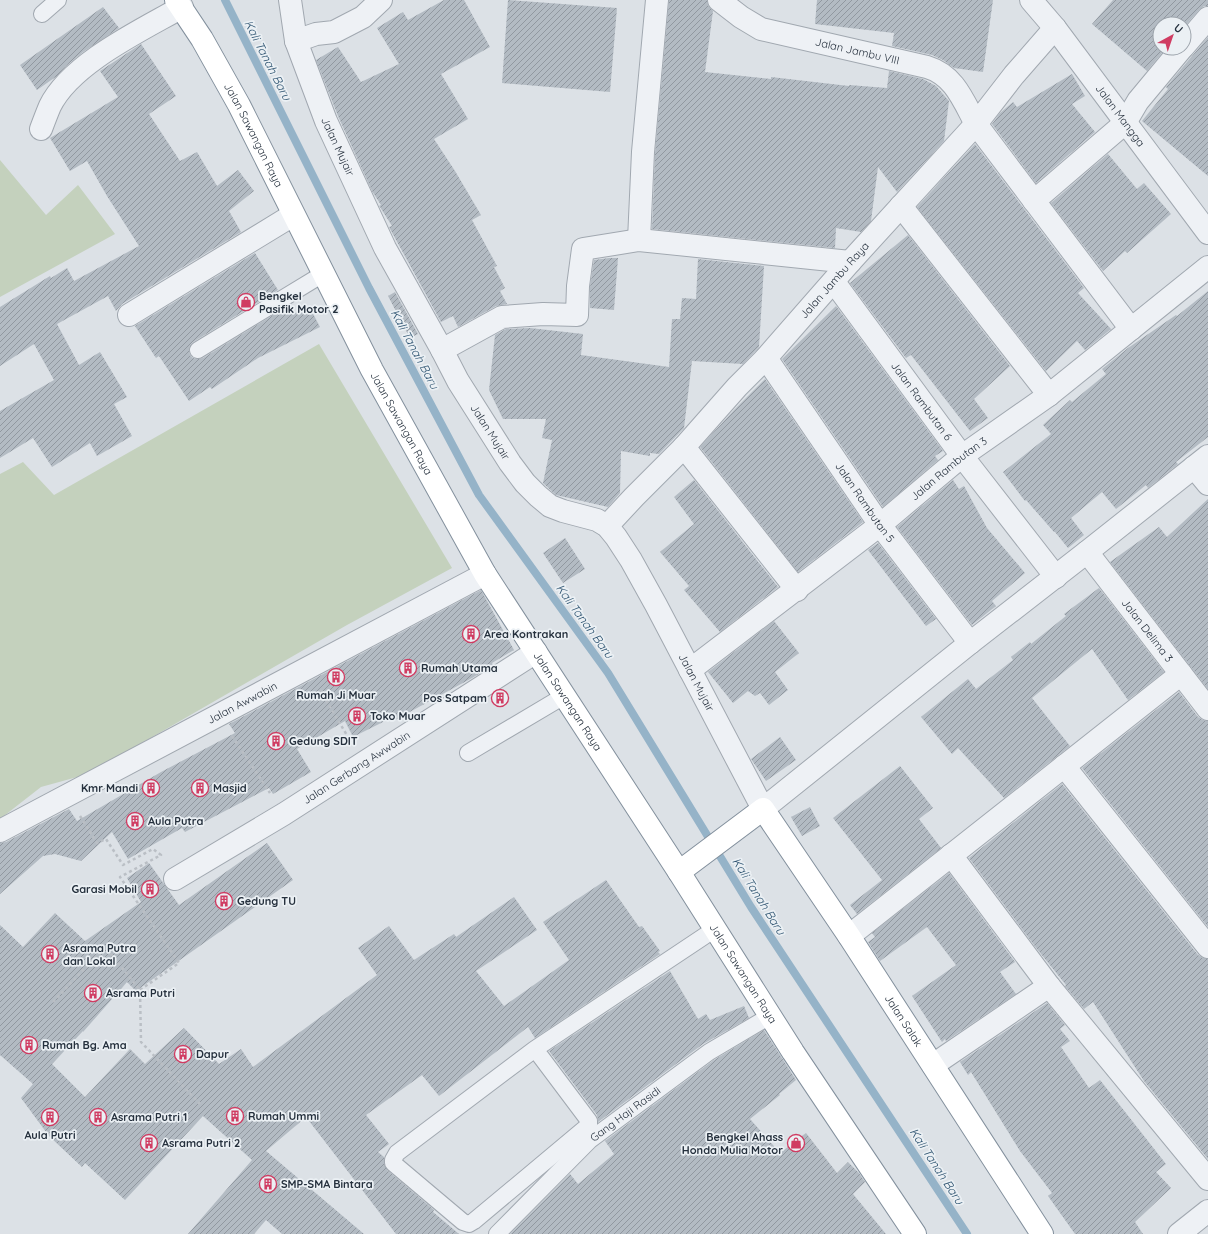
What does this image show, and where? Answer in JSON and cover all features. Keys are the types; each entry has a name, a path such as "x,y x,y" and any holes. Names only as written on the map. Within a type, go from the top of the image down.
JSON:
{"highway":[{"name":"Jalan Sawangan Raya","path":"179,3 202,39 239,105 382,390 485,574 679,872 793,1052 915,1234"},
{"path":"679,872 763,809"},
{"name":"Jalan Salak","path":"763,809 849,936 1042,1234"}],"street":[{"name":"Jalan Mujair","path":"290,0 296,41 314,92 335,142 385,248 471,403 510,463 525,483 538,496 550,506 597,520 607,526 616,537 631,560 656,605 763,809"},
{"path":"296,41 316,34 334,32 363,17 382,0"},
{"path":"639,240 644,152 657,0"},
{"name":"Jalan Jambu VIII","path":"719,0 760,29 937,70 946,76 955,87 976,124 1131,329"},
{"name":"Jalan Mangga","path":"1030,0 1055,28 1208,233"},
{"path":"42,129 51,105 64,86 78,72 97,56 179,3"},
{"path":"1192,37 1208,18"},
{"name":"Jalan Jambu Raya","path":"607,526 684,447 737,387 766,358 850,262 976,124 1014,75 1055,28"},
{"path":"1034,201 1126,123 1138,101 1176,56"},
{"path":"901,206 1049,395"},
{"path":"129,315 293,215"},
{"path":"442,350 502,318 543,314 577,315 582,249 639,240 850,262"},
{"name":"Jalan Rambutan 3","path":"690,670 880,526 962,456 1049,395 1208,267"},
{"name":"Jalan Rambutan 6","path":"834,282 962,456 1056,577"},
{"name":"Jalan Rambutan 5","path":"766,358 880,526 970,643"},
{"path":"684,447 797,590"},
{"path":"763,809 970,643 1056,577 1201,461 1208,484"},
{"name":"Jalan Delima 3","path":"1087,552 1208,709"},
{"name":"Jalan Awwabin","path":"0,831 485,574"},
{"name":"Jalan Gerbang Awwabin","path":"175,879 284,814 536,652"},
{"path":"849,936 1181,674"},
{"path":"1064,766 1208,947"},
{"path":"951,855 1049,986 1208,1179"},
{"path":"933,1065 1049,986"},
{"path":"1179,1234 1208,1211"}],"lane":[{"path":"42,14 58,0"},
{"path":"198,350 323,274"},
{"path":"468,754 564,696"},
{"path":"535,1049 589,1120 589,1125 474,1221 469,1224 462,1222 393,1163 397,1153 535,1049 715,929"},
{"name":"Gang Haji Rasidi","path":"497,1234 590,1140 709,1052 770,1016"}],"path":[{"path":"230,733 284,814"},
{"path":"53,1002 106,947 140,990"}],"green space":[{"path":"0,160 46,215 78,185 115,234 0,297"},
{"path":"319,344 452,568 347,625 88,774 41,787 0,819 0,474 23,462 54,495"}],"building":[{"path":"444,0 464,0 490,47 441,74 468,119 434,139 481,215 472,220 497,266 494,267 505,288 500,291 507,304 496,306 458,327 453,316 441,322 389,227 392,226 379,206 381,205 372,191 338,116 316,60 338,47 361,82 399,64 377,28 403,12 408,20"},
{"path":"508,0 617,8 610,92 502,83"},
{"path":"669,0 707,0 708,5 713,11 705,72 771,79 771,77 849,86 887,88 889,71 923,79 936,86 949,101 944,141 897,192 878,167 871,221 861,232 836,228 835,248 652,229 655,153"},
{"path":"817,0 993,0 983,72 954,68 943,60 932,55 892,46 894,33 815,24"},
{"path":"1113,0 1208,0 1208,6 1204,6 1192,18 1192,16 1152,16 1152,56 1159,56 1147,71 1092,24"},
{"path":"103,7 119,28 83,52 66,66 57,76 37,90 20,65"},
{"path":"1208,37 1208,176 1142,121 1168,89 1166,87"},
{"path":"141,44 176,96 149,114 180,161 197,152 217,186 238,170 254,191 229,211 241,232 122,304 116,311 108,296 57,324 79,365 100,352 127,397 114,404 132,436 97,456 90,443 52,467 33,438 0,458 0,411 54,380 34,344 0,366 0,307 50,276 51,278 67,268 74,281 139,246 107,196 87,161 70,171 50,138 118,97 100,71"},
{"path":"1072,74 1085,96 1072,104 1095,132 1036,183 992,124 1000,113 1013,102 1017,107"},
{"path":"975,144 1084,288 1078,293 1111,329 1085,350 1077,341 1046,371 917,207"},
{"path":"1108,154 1137,189 1144,183 1171,214 1127,253 1125,251 1103,271 1051,203"},
{"path":"908,235 1010,366 974,399 988,418 970,431 911,355 906,358 850,283"},
{"path":"255,253 278,290 193,342 190,345 190,355 193,358 203,358 288,306 293,314 309,306 320,327 258,358 212,389 210,387 189,401 159,356 156,358 135,326"},
{"path":"618,258 614,310 590,308 590,287 594,260"},
{"path":"698,259 764,266 759,347 743,364 692,361 684,428 659,454 650,453 650,456 621,451 620,493 608,507 556,495 543,483 552,440 542,438 546,419 503,419 489,390 495,335 506,329 530,328 583,334 581,355 669,367 672,319 680,319 682,298 696,299"},
{"path":"1208,291 1208,437 1176,462 1178,464 1148,488 1146,485 1116,509 1102,492 1071,518 1084,535 1068,548 1026,500 1025,501 1003,472 1051,434 1043,425 1070,400 1072,402 1106,374 1102,369 1128,348 1176,315 1177,316"},
{"path":"395,292 418,334 410,338 388,296"},
{"path":"836,306 943,451 935,456 938,460 883,507 782,359"},
{"path":"765,379 863,522 798,572 700,447"},
{"path":"694,480 778,587 720,632 684,590 689,586 660,552 694,524 674,497"},
{"path":"953,480 959,489 964,486 987,528 1025,573 992,601 996,606 972,625 897,527"},
{"path":"1208,499 1208,689 1110,562 1159,527 1167,537"},
{"path":"565,538 585,569 563,583 543,553"},
{"path":"878,543 936,619 926,626 868,550"},
{"path":"1099,588 1164,672 1128,700 1092,649 1032,698 1070,746 1004,798 958,748 952,754 921,717 968,679 976,689 1013,660 1011,657 1030,642 1031,644 1066,616 1064,614"},
{"path":"481,590 514,650 492,663 493,665 395,720 393,717 353,737 345,721 297,749 311,772 273,794 269,788 185,832 182,828 128,859 112,832 81,861 55,854 43,856 0,894 0,843 6,842 69,809 77,821 161,772 235,733 229,724"},
{"path":"774,621 799,653 775,672 788,690 769,705 760,693 755,696 748,691 733,703 708,672"},
{"path":"1179,692 1198,717 1208,721 1208,927 1082,768"},
{"path":"780,737 796,760 766,781 751,759"},
{"path":"900,766 933,808 919,819 941,848 857,914 850,905 882,880 833,818"},
{"path":"1062,784 1198,955 1208,959 1208,1159 1144,1081 1093,1002 1084,1009 969,858"},
{"path":"810,807 820,826 802,836 791,817"},
{"path":"267,843 293,880 136,991 127,982 83,1032 52,1064 85,1097 130,1049 145,1064 184,1028 219,1064 241,1049 253,1067 377,975 358,948 389,926 414,960 454,934 456,937 514,897 537,930 476,971 504,1006 569,960 543,922 606,880 639,927 642,926 660,951 658,952 660,954 535,1038 528,1027 439,1096 422,1075 366,1115 389,1144 378,1152 384,1157 384,1163 387,1170 434,1210 433,1212 459,1234 396,1234 306,1117 266,1151 364,1234 282,1234 266,1220 254,1234 188,1234 252,1160 203,1116 125,1200 85,1163 82,1167 49,1136 21,1098 33,1084 0,1055 0,925 23,947 55,913 85,941 141,902 127,878 149,863 179,905"},
{"path":"949,873 1015,962 1000,972 1016,994 946,1041 945,1039 942,1042 912,996 956,965 927,927 880,961 868,942 875,937 872,933"},
{"path":"670,971 698,1019 706,1014 710,1020 744,1006 749,1018 703,1044 598,1122 597,1115 549,1051"},
{"path":"1047,1003 1065,1025 1060,1029 1070,1041 1061,1047 1089,1088 1100,1080 1166,1164 1156,1172 1171,1188 1135,1222 1143,1234 1075,1234 1048,1196 1052,1193 1020,1151 971,1072 968,1075 960,1062"},
{"path":"764,1030 796,1080 750,1119 780,1153 806,1133 837,1173 848,1162 859,1173 865,1182 853,1194 886,1234 510,1234 570,1174 578,1184 614,1154 605,1141 714,1060"}],"waterway":[{"name":"Kali Tanah Baru","path":"225,0 369,288 479,495 608,673 751,907 967,1234"}],"place":[{"name":"Bengkel Pasifik Motor 2","path":"246,302"},
{"name":"Area Kontrakan","path":"471,634"},
{"name":"Rumah Utama","path":"408,668"},
{"name":"Rumah Ji Muar","path":"336,677"},
{"name":"Pos Satpam","path":"500,698"},
{"name":"Toko Muar","path":"357,716"},
{"name":"Gedung SDIT","path":"276,741"},
{"name":"Kmr Mandi","path":"151,788"},
{"name":"Masjid","path":"200,788"},
{"name":"Aula Putra","path":"135,821"},
{"name":"Garasi Mobil","path":"150,889"},
{"name":"Gedung TU","path":"224,901"},
{"name":"Asrama Putra dan Lokal","path":"50,954"},
{"name":"Asrama Putri","path":"93,993"},
{"name":"Rumah Bg. Ama","path":"29,1045"},
{"name":"Dapur","path":"183,1054"},
{"name":"Rumah Ummi","path":"235,1116"},
{"name":"Aula Putri","path":"50,1117"},
{"name":"Asrama Putri 1","path":"98,1117"},
{"name":"Asrama Putri 2","path":"149,1143"},
{"name":"Bengkel Ahass Honda Mulia Motor","path":"796,1143"},
{"name":"SMP-SMA Bintara","path":"268,1184"}]}
